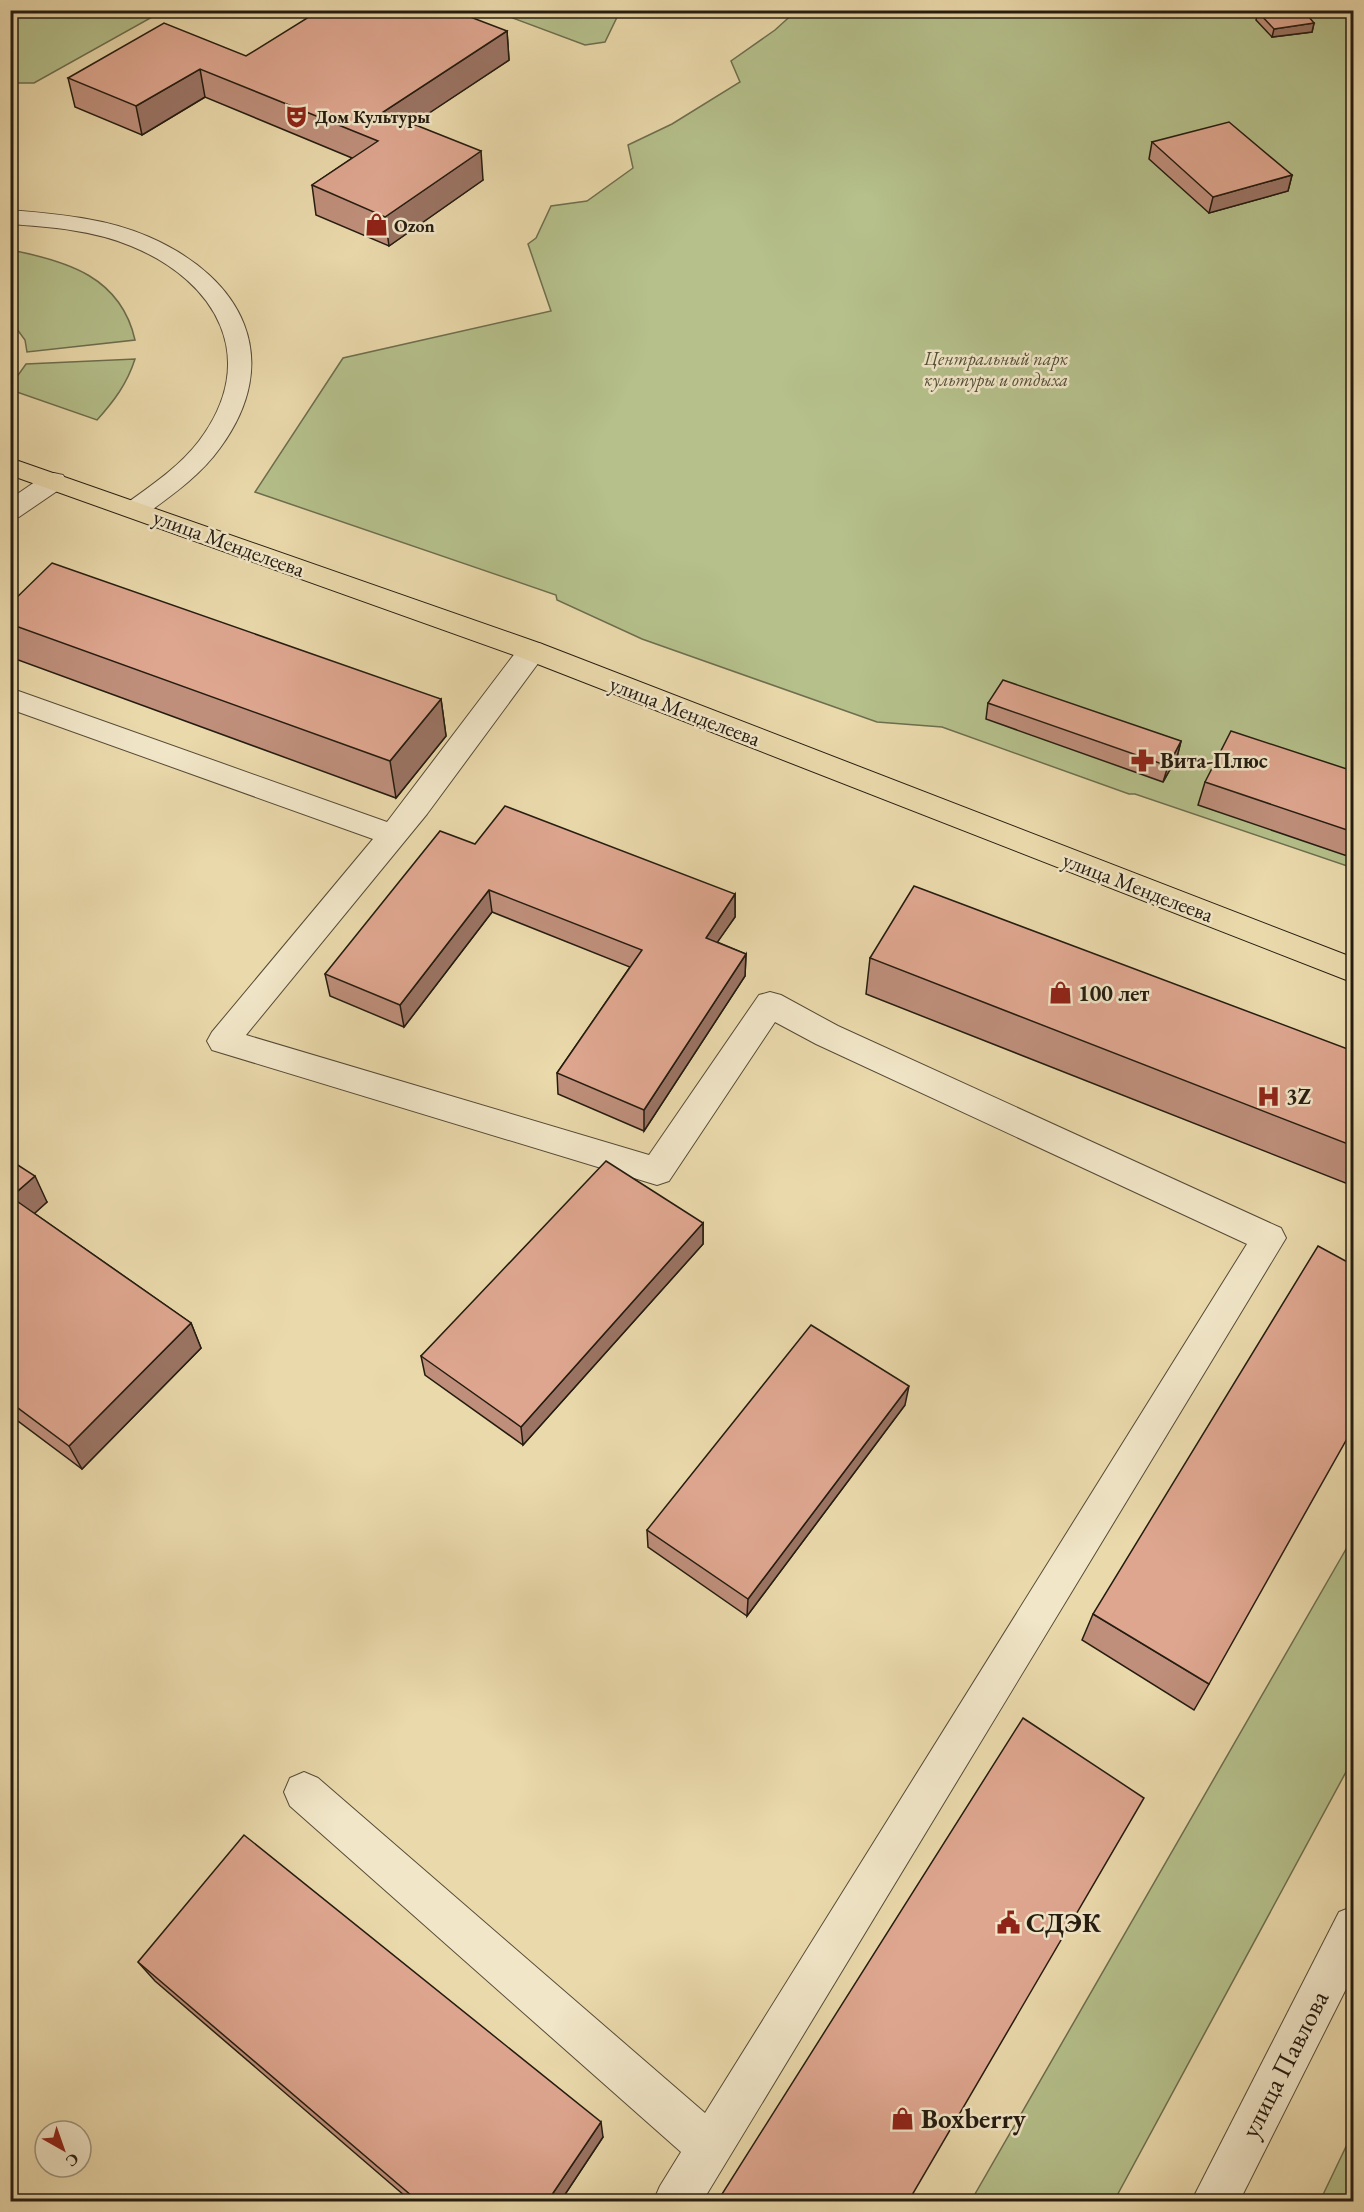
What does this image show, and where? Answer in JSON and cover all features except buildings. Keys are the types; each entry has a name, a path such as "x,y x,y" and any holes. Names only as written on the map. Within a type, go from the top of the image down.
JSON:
{"main road":[{"name":"улица Менделеева","path":"10,466 532,651 1353,971"}],"street":[{"path":"10,217 80,224 140,242 189,268 224,303 241,345 241,377 231,410 211,443 181,476 136,509"},
{"path":"10,512 54,481"},
{"path":"532,651 417,806 223,1041 657,1171 770,1004 827,1035 1269,1238 676,2202"},
{"path":"10,698 393,835"},
{"path":"304,1792 710,2147"},
{"name":"улица Павлова","path":"1214,2202 1353,1927"}],"green space":[{"path":"10,11 163,11 34,83 11,83"},
{"path":"494,11 620,11 605,42 585,45"},
{"name":"Центральный парк культуры и отдыха","path":"796,11 1353,11 1353,868 1135,794 1129,794 942,727 877,722 642,639 557,600 556,595 255,492 343,358 551,311 528,244 536,238 551,206 587,201 633,168 628,145 672,124 740,82 731,61 775,30"},
{"path":"11,250 52,260 89,276 118,301 128,318 135,340 27,352 25,340 11,321"},
{"path":"135,359 119,392 97,420 11,390 11,385 26,364"},
{"path":"1353,1537 1353,1759 1114,2201 971,2201"},
{"path":"1353,2132 1353,2201 1320,2201"}],"place":[{"name":"Дом Культуры","path":"297,116"},
{"name":"Ozon","path":"376,225"},
{"name":"Вита-Плюс","path":"1142,760"},
{"name":"100 лет","path":"1060,993"},
{"name":"3Z","path":"1268,1096"},
{"name":"СДЭК","path":"1008,1922"},
{"name":"Boxberry","path":"903,2118"}]}
